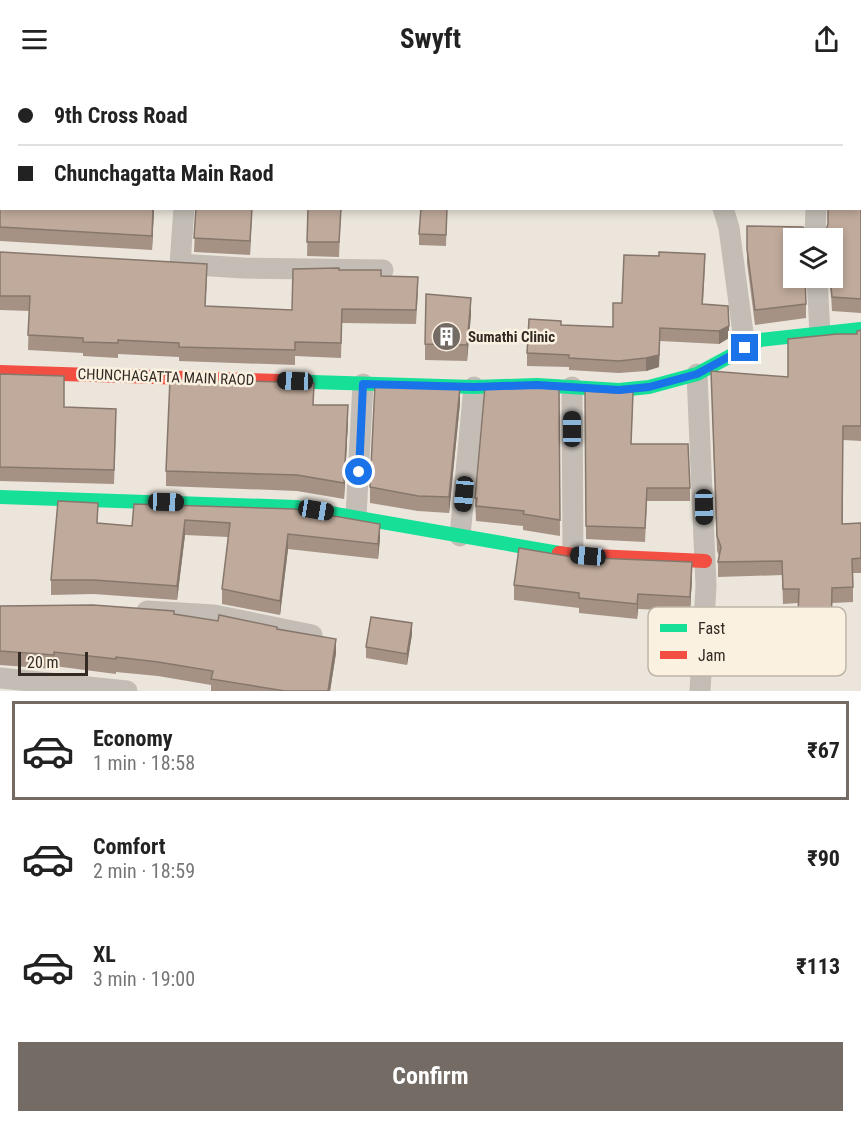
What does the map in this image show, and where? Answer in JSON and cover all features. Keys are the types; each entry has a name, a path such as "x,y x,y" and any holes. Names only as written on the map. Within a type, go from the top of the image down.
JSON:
{"street":[{"path":"180,264 184,210"},
{"path":"724,210 729,228 745,348"},
{"path":"815,228 816,210"},
{"path":"158,263 243,268 383,270"},
{"path":"818,288 820,334"},
{"name":"CHUNCHAGATTA MAIN RAOD","path":"0,372 474,387 537,385 619,390 649,387 697,374 760,340 861,329"},
{"path":"697,374 706,586 705,607"},
{"path":"356,517 363,384"},
{"path":"460,536 474,387"},
{"path":"572,387 573,555"},
{"path":"0,497 296,507 573,555 705,561"},
{"path":"126,609 214,615 312,635"},
{"path":"700,691 701,676"},
{"path":"0,678 127,691"}],"building":[{"path":"0,210 153,210 152,236 0,227"},
{"path":"196,210 252,210 250,241 194,238"},
{"path":"308,210 341,210 339,242 307,242"},
{"path":"421,210 447,210 446,235 419,234"},
{"path":"828,210 861,210 861,299 832,297 831,288 843,288 843,228 827,228"},
{"path":"747,226 804,228 783,228 783,288 805,288 806,304 755,310 747,249"},
{"path":"0,252 207,264 205,306 292,310 293,269 381,270 381,276 418,277 416,310 342,309 341,343 295,342 295,350 179,347 179,343 118,340 118,343 83,342 83,338 28,335 30,296 0,296"},
{"path":"659,252 705,254 702,304 728,306 729,326 719,331 660,328 659,355 646,358 619,361 527,353 529,319 561,321 561,325 613,327 613,303 622,303 624,255 659,256"},
{"name":"Sumathi Clinic","path":"426,294 471,298 467,345 425,344"},
{"path":"861,330 861,426 843,426 842,524 861,523 861,558 852,559 853,587 832,588 832,607 798,607 799,589 783,589 782,561 718,562 721,547 717,536 711,371 788,377 788,339 857,334 857,331"},
{"path":"0,374 64,376 64,407 116,409 114,470 0,467"},
{"path":"170,379 314,383 313,405 348,405 344,483 297,475 166,471"},
{"path":"375,385 460,387 449,497 418,496 370,487"},
{"path":"485,387 559,387 560,520 523,514 524,511 476,506"},
{"path":"585,391 633,392 631,444 688,444 690,488 647,488 645,528 586,526"},
{"path":"58,501 98,503 97,523 132,526 134,504 294,509 380,524 378,544 288,534 280,601 222,589 230,523 185,520 177,586 94,580 51,580"},
{"path":"519,548 572,557 692,562 690,597 638,594 637,604 579,598 579,593 514,585"},
{"path":"93,605 174,611 174,614 218,621 219,615 277,627 277,629 336,639 328,691 285,691 211,679 213,671 158,662 54,652 54,655 0,651 0,606"},
{"path":"371,617 412,623 407,654 366,647"}],"traffic: fast":[{"path":"280,381 474,387 537,385 619,390 649,387 697,374 760,340 861,329"},
{"path":"0,497 296,507 559,553"}],"traffic: jam":[{"path":"0,372 280,381"},
{"path":"559,553 705,561"}],"place":[{"name":"Sumathi Clinic","path":"447,337"}],"route":[{"path":"359,472 363,384 474,387 537,385 619,390 649,387 697,374 745,348"}]}
